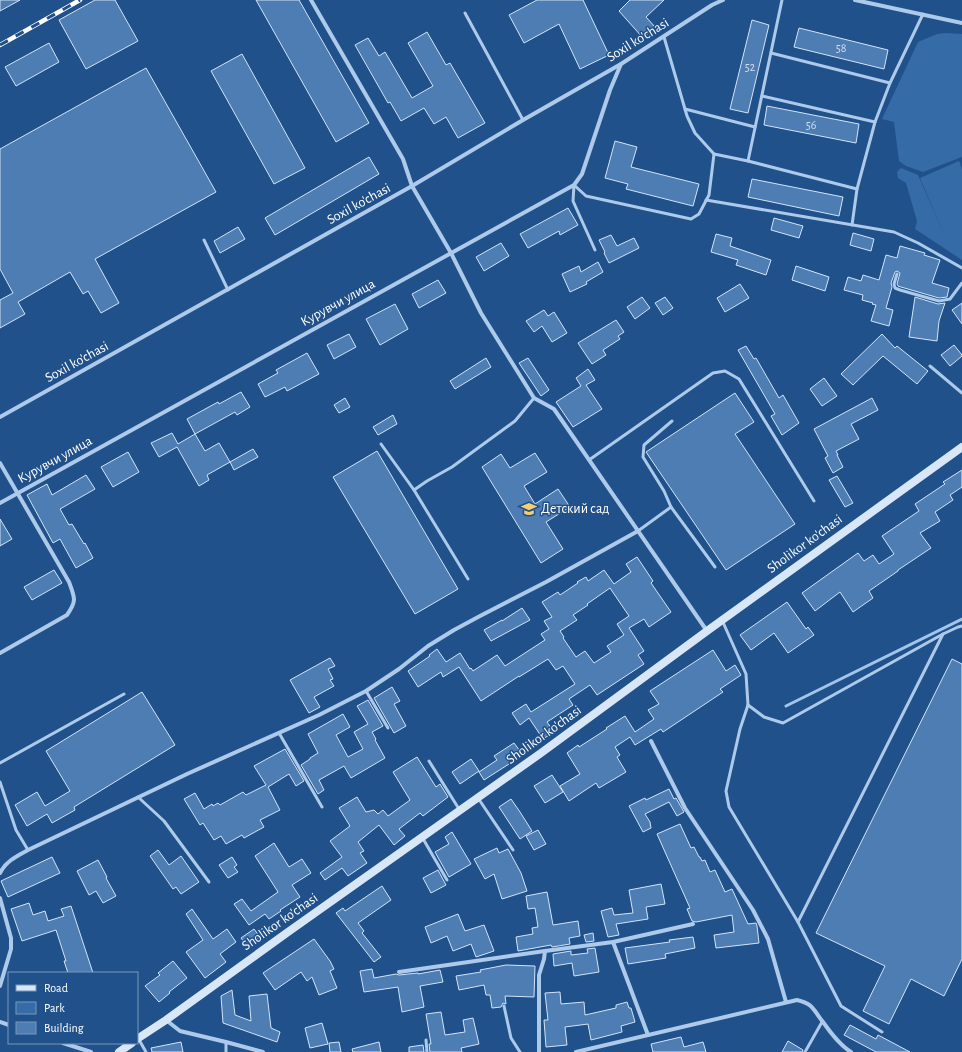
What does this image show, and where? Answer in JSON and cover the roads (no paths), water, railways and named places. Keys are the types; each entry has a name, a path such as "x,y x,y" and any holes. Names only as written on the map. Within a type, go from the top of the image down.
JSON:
{"street":[{"path":"311,0 403,159 412,186 451,253 481,313 534,398 554,409 707,631"},
{"name":"Soxil ko'chasi","path":"0,417 412,186 621,64 712,5 724,0"},
{"path":"855,0 962,23"},
{"path":"574,185 582,174 610,90 621,64"},
{"name":"Курувчи улица","path":"0,503 574,185"},
{"name":"Sholikor ko'chasi","path":"138,1039 542,753 722,620 962,447"},
{"path":"0,463 69,582 75,598 73,607 67,615 0,653"},
{"path":"0,873 6,864 13,858 28,850 187,774 319,715 366,691 399,669 428,646 454,630 546,582 638,531"},
{"path":"651,741 685,808 756,916 768,939 786,1002"},
{"path":"0,898 11,938 11,949 0,986"},
{"path":"399,972 613,942 693,924"},
{"path":"613,942 648,1035"},
{"path":"539,1052 539,975 545,951"},
{"path":"576,1052 797,1000 806,1002 814,1009 822,1022 845,1048 851,1052"},
{"path":"166,1020 180,1031 263,1052"},
{"path":"66,1044 91,1052"},
{"name":"Sholikor ko'chasi","path":"119,1052 130,1044"}],"lane":[{"path":"748,161 782,0"},
{"path":"464,13 523,120"},
{"path":"852,225 857,189 875,122 890,83 923,14"},
{"path":"664,37 686,116 695,133 714,154 748,161 857,189"},
{"path":"771,53 890,83"},
{"path":"762,96 875,122"},
{"path":"684,109 755,127"},
{"path":"574,185 586,196 691,218 699,214 710,194 714,154"},
{"path":"574,185 573,200 595,250"},
{"path":"706,200 894,232 918,243 962,268"},
{"path":"204,240 228,290"},
{"path":"897,274 894,284 895,288 939,301 950,299 962,282"},
{"path":"930,366 962,393"},
{"path":"589,460 713,373 725,371 739,379 814,501"},
{"path":"414,490 452,467 515,421 534,398"},
{"path":"672,421 644,445 643,457 672,507 715,567"},
{"path":"381,444 414,490 468,579"},
{"path":"638,531 672,507"},
{"path":"722,620 746,674 748,705 740,730 726,791 730,807 798,922 841,1006 882,1032"},
{"path":"748,705 764,717 783,723 943,634 962,626"},
{"path":"798,922 943,634"},
{"path":"366,691 388,728"},
{"path":"0,763 124,694"},
{"path":"279,733 322,807"},
{"path":"429,761 460,811"},
{"path":"0,782 16,830 28,850"},
{"path":"138,797 164,821 209,882"},
{"path":"478,798 513,850"},
{"path":"422,837 447,880"},
{"path":"504,1006 511,1038 520,1052"},
{"path":"805,1052 822,1022"},
{"path":"426,1040 427,1052"},
{"path":"138,1042 146,1052"},
{"path":"226,1042 226,1052"}],"waterway":[{"path":"786,706 962,619"}],"railway":[{"path":"0,45 80,0"}],"place":[{"name":"Детский сад","path":"529,509"}]}
